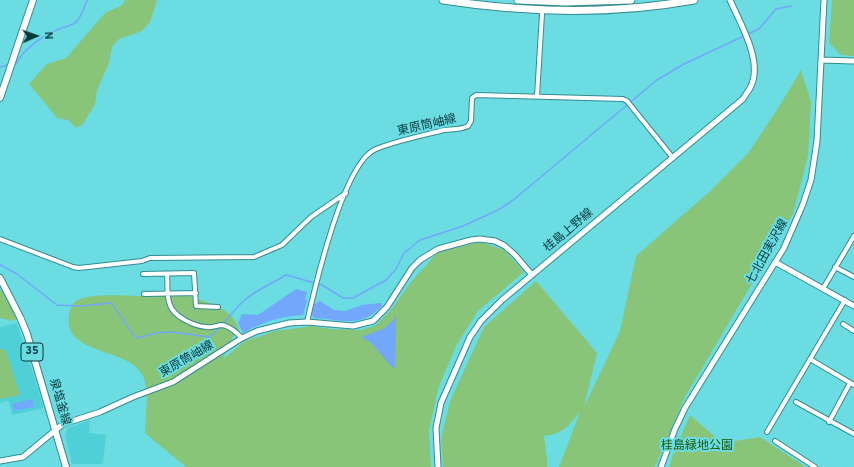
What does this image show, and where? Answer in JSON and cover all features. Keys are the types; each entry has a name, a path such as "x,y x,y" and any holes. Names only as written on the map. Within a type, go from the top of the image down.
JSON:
{"highway":[{"path":"443,0 509,8 565,11 645,7 694,0"},
{"path":"518,0 566,2 632,0"},
{"path":"558,0 566,2"}],"main road":[{"path":"0,98 32,0"},
{"name":"泉塩釜線","path":"0,278 27,334 66,467"}],"street":[{"name":"桂島上野線","path":"438,467 436,428 441,403 456,365 481,321 490,310 673,158 742,99 752,86 754,60 730,0"},
{"name":"七北田実沢線","path":"661,467 675,429 685,408 775,262 797,220 811,180 817,141 824,0"},
{"path":"537,96 542,14"},
{"path":"821,60 854,61"},
{"name":"東原筒岫線","path":"307,322 330,234 358,166 364,158 374,150 432,133 468,126 471,121 472,98 476,95 623,99 632,106 673,158"},
{"path":"0,239 79,268 135,262 150,258 254,257 282,245 311,217 334,199 346,193"},
{"path":"824,287 854,236"},
{"name":"東原筒岫線","path":"0,461 23,457 55,429 63,424 100,412 133,397 173,382 242,338 276,325 307,322 353,326 373,321 382,313 405,278 420,260 438,249 471,240 488,240 505,246 532,275"},
{"path":"775,262 824,287 854,306"},
{"path":"835,267 854,278"},
{"path":"143,274 194,273 196,306 218,307"},
{"path":"167,274 170,305 186,321 206,328 224,326 235,331 242,338"},
{"path":"144,294 196,293"},
{"path":"767,432 845,300"},
{"path":"843,324 854,331"},
{"path":"810,359 852,384 829,422"},
{"path":"796,402 829,422 854,434"},
{"path":"775,441 814,467"}],"shaded area":[{"path":"296,289 307,292 305,299 307,301 303,315 272,320 243,333 238,323 242,314 258,315"},
{"path":"320,301 334,310 345,311 362,305 381,303 382,306 374,313 359,320 342,321 314,318 312,315 314,304"},
{"path":"396,315 395,368 391,366 370,342 361,337 383,329 392,322"},
{"path":"17,323 44,408 12,415 9,401 0,403 0,327"},
{"path":"32,399 34,407 14,411 12,404"},
{"path":"90,420 89,433 106,435 103,464 72,464 65,435 68,428"}],"green space":[{"path":"125,0 157,0 150,22 142,31 119,39 112,47 109,63 97,90 95,104 83,124 76,128 68,120 57,118 29,84 47,64 66,58 105,13 122,5"},
{"path":"832,0 854,0 854,56 841,55 829,43"},
{"path":"801,70 811,102 808,156 793,214 685,397 655,467 559,467 580,412 561,431 544,436 547,467 443,467 441,439 450,401 484,327 536,281 597,353 584,407 620,331 636,256 708,193 749,152"},
{"path":"481,242 504,250 524,272 478,311 456,346 438,389 429,431 431,467 186,467 145,433 147,404 146,390 143,376 136,367 125,360 86,345 76,338 70,328 69,315 74,302 91,296 186,295 218,306 229,313 237,323 239,330 233,337 223,359 245,341 275,331 312,326 331,329 360,330 375,326 391,310 410,283 438,252"},
{"path":"2,289 18,319 11,321 0,318 0,290"},
{"path":"5,349 20,395 0,399 0,350"},
{"name":"桂島緑地公園","path":"690,415 722,443 760,437 806,467 669,467"}],"waterway":[{"path":"13,65 16,64 24,52 40,39 52,32 72,25 76,22 82,13 87,0"},
{"path":"748,34 759,29 776,9 791,6"},
{"path":"0,265 17,274 57,305 80,306 110,303 118,311 129,330 137,338 156,333 171,332 209,337 246,299 286,275 322,285 343,298 353,298 386,280 396,269 404,253 420,240 463,226 498,210 512,201 657,80 684,64 744,36"},
{"path":"0,67 9,65"}]}
